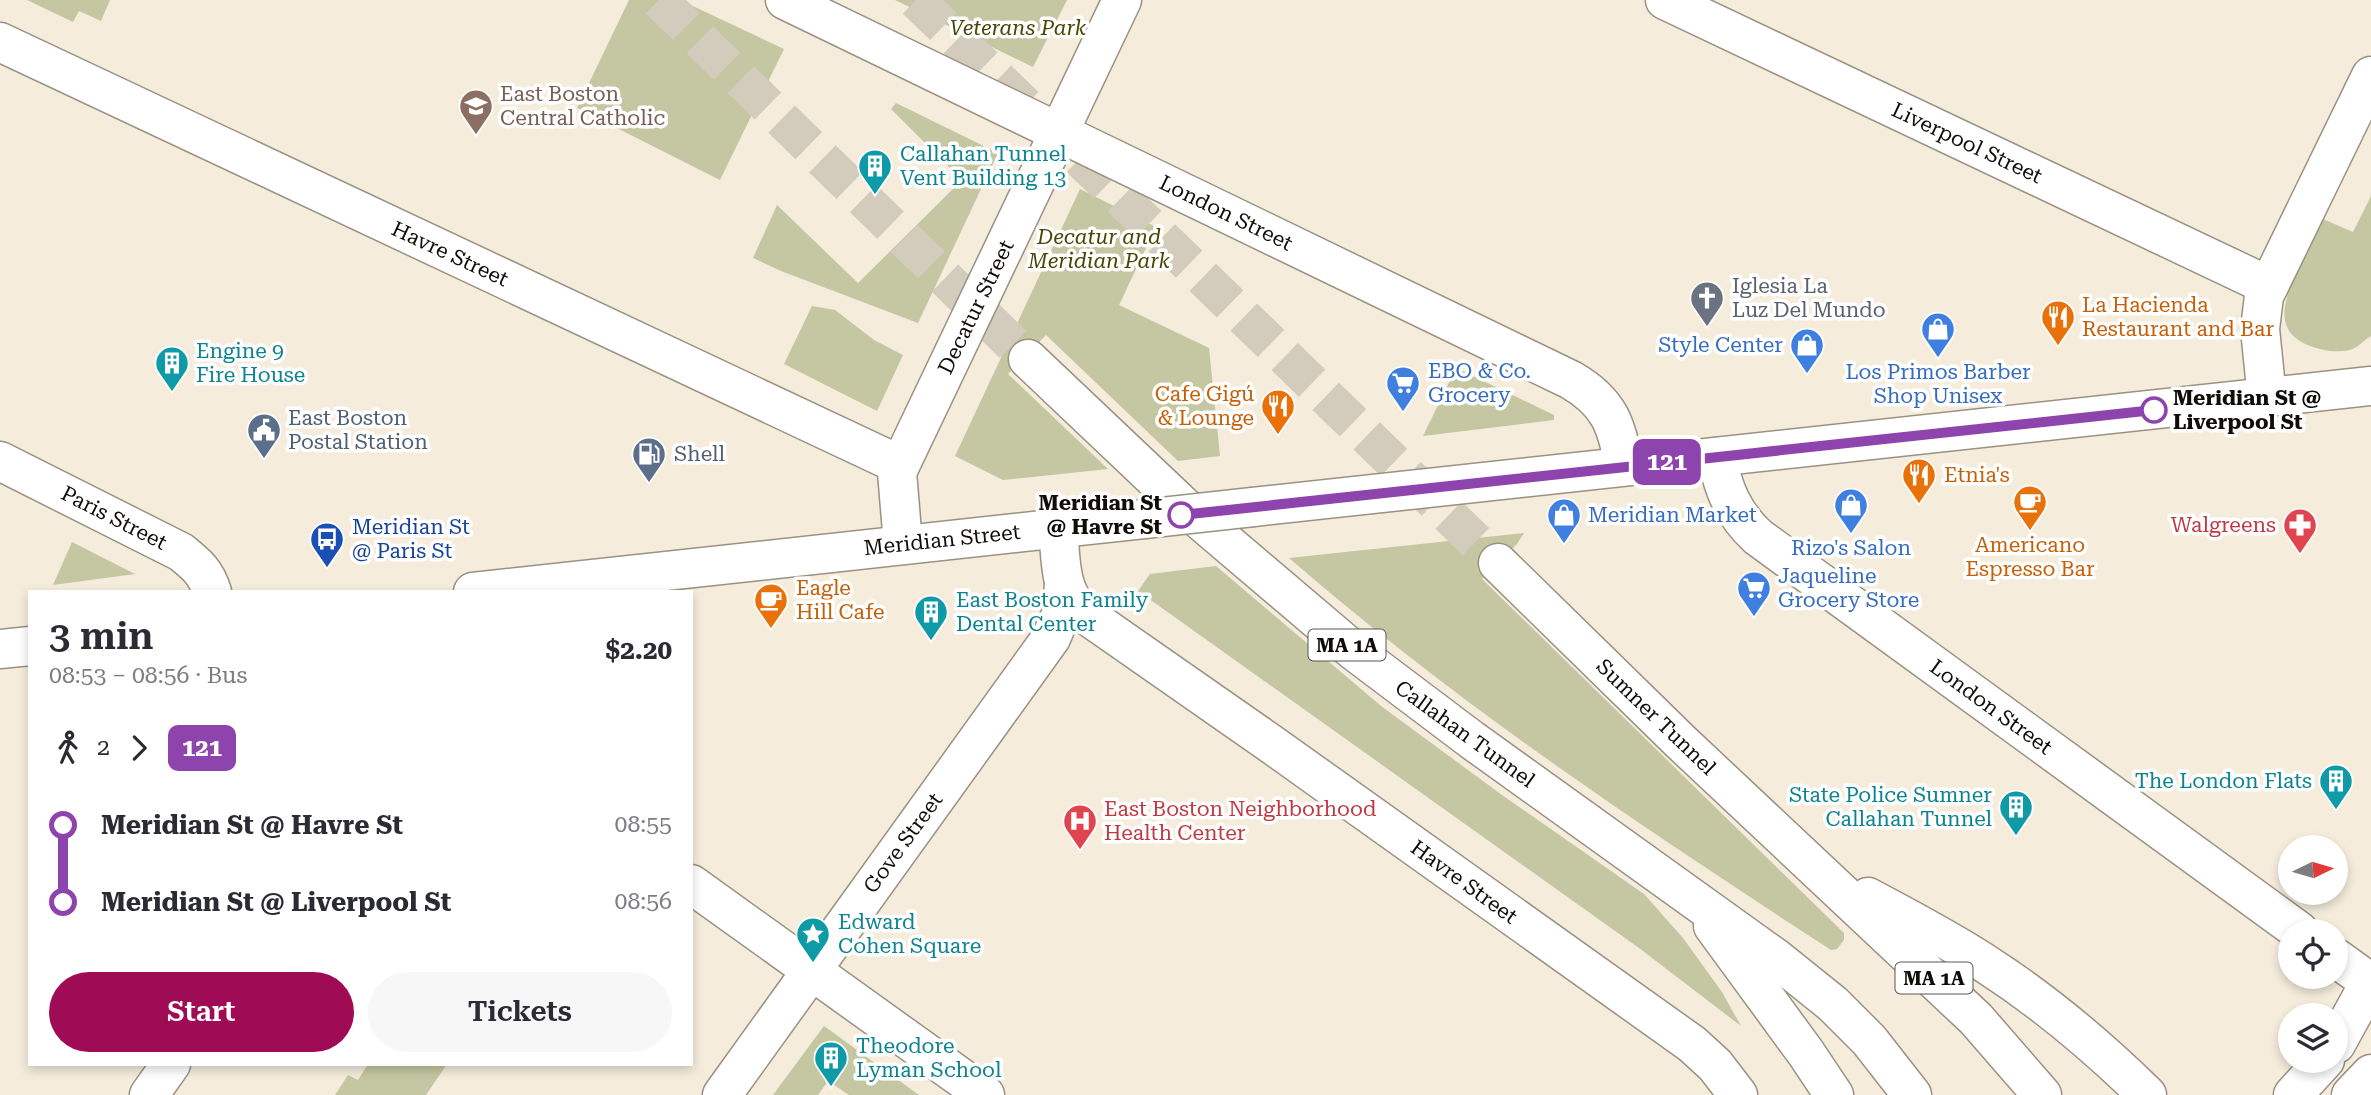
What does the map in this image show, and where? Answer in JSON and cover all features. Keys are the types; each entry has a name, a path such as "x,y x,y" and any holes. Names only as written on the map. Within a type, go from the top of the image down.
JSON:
{"main road":[{"name":"London Street","path":"785,0 1582,386 1600,400 1611,416 1624,466"},
{"name":"Decatur Street","path":"903,544 896,477 900,466 1122,0"},
{"name":"Liverpool Street","path":"1665,0 2269,286"},
{"name":"Havre Street","path":"0,42 900,466"},
{"path":"2267,398 2260,329 2261,306 2371,76"},
{"name":"Callahan Tunnel","path":"1028,359 1181,504 1354,651 1472,740 1694,899"},
{"name":"Meridian Street","path":"491,590 2371,386"},
{"name":"London Street","path":"1717,457 1722,482 1730,502 1743,522 1758,537 2283,919"},
{"name":"Paris Street","path":"0,461 181,552 200,567 211,590"},
{"name":"Havre Street","path":"1058,528 1064,583 1068,597 1082,612 1692,1044 1715,1065 1738,1095"},
{"name":"Sumner Tunnel","path":"1498,562 1681,742 1816,869"},
{"name":"Gove Street","path":"722,1095 1051,638 1062,612 1064,583"},
{"path":"0,649 28,646"},
{"path":"1816,869 1942,937 2005,976 2064,1020 2148,1095"},
{"name":"MA 1A","path":"1816,869 1976,1019 2042,1095"},
{"path":"693,885 985,1095"},
{"path":"1694,899 1834,1095"},
{"name":"MA 1A","path":"1694,899 1777,959 1833,1004 1869,1040 1912,1095"},
{"path":"2348,966 2371,982 2348,1023"},
{"path":"149,1095 170,1066"},
{"path":"2294,1095 2313,1073"},
{"path":"2351,1095 2371,1074"}],"green space":[{"path":"27,0 110,0 101,21 79,11 73,22"},
{"path":"629,0 680,0 784,49 720,180 577,108"},
{"name":"Veterans Park","path":"895,0 1067,0 1033,67"},
{"path":"896,103 998,153 918,323 753,258 777,205 858,283 962,180 891,109"},
{"name":"Decatur and Meridian Park","path":"1080,189 1156,227 1119,305 1209,348 1220,456 1178,461 1046,335 1008,374 1108,469 1003,480 955,456"},
{"path":"2371,196 2371,336 2347,351 2328,351 2310,346 2296,339 2288,329 2285,306 2288,294 2323,219 2353,232"},
{"path":"812,306 835,310 874,340 903,355 877,411 784,364"},
{"path":"1456,368 1554,415 1554,420 1423,436"},
{"path":"1524,533 1517,544 1482,579 1844,933 1844,940 1837,949 1831,950 1760,904 1553,763 1419,664 1289,558"},
{"path":"72,542 135,574 53,585"},
{"path":"1216,566 1381,706 1644,894 1683,938 1722,992 1741,1026 1639,948 1138,591 1150,574"},
{"path":"824,1026 919,1095 849,1095 828,1081 818,1095 773,1095"},
{"path":"367,1066 446,1066 426,1095 335,1095 348,1075 358,1080"}],"tunnel":[{"path":"659,0 1028,359"},
{"path":"916,0 1498,563"}],"bus line":[{"name":"121","path":"1181,515 2154,410"}],"place":[{"name":"East Boston Central Catholic","path":"476,136"},
{"name":"Callahan Tunnel Vent Building 13","path":"875,196"},
{"name":"Iglesia La Luz Del Mundo","path":"1707,328"},
{"name":"La Hacienda Restaurant and Bar","path":"2058,347"},
{"name":"Los Primos Barber Shop Unisex","path":"1938,359"},
{"name":"Style Center","path":"1807,375"},
{"name":"Engine 9 Fire House","path":"172,393"},
{"name":"Meridian St @ Liverpool St","path":"2154,410"},
{"name":"EBO & Co. Grocery","path":"1403,413"},
{"name":"Cafe Gigú & Lounge","path":"1278,436"},
{"name":"East Boston Postal Station","path":"264,460"},
{"name":"Shell","path":"649,484"},
{"name":"Etnia's","path":"1919,505"},
{"name":"Meridian St @ Havre St","path":"1181,515"},
{"name":"Americano Espresso Bar","path":"2030,532"},
{"name":"Rizo's Salon","path":"1851,535"},
{"name":"Meridian Market","path":"1564,545"},
{"name":"Walgreens","path":"2300,555"},
{"name":"Meridian St @ Paris St","path":"327,569"},
{"name":"Jaqueline Grocery Store","path":"1754,618"},
{"name":"Eagle Hill Cafe","path":"771,630"},
{"name":"East Boston Family Dental Center","path":"931,642"},
{"name":"The London Flats","path":"2336,811"},
{"name":"State Police Sumner Callahan Tunnel","path":"2016,837"},
{"name":"East Boston Neighborhood Health Center","path":"1080,851"},
{"name":"Edward Cohen Square","path":"813,964"},
{"name":"Theodore Lyman School","path":"831,1088"}]}
